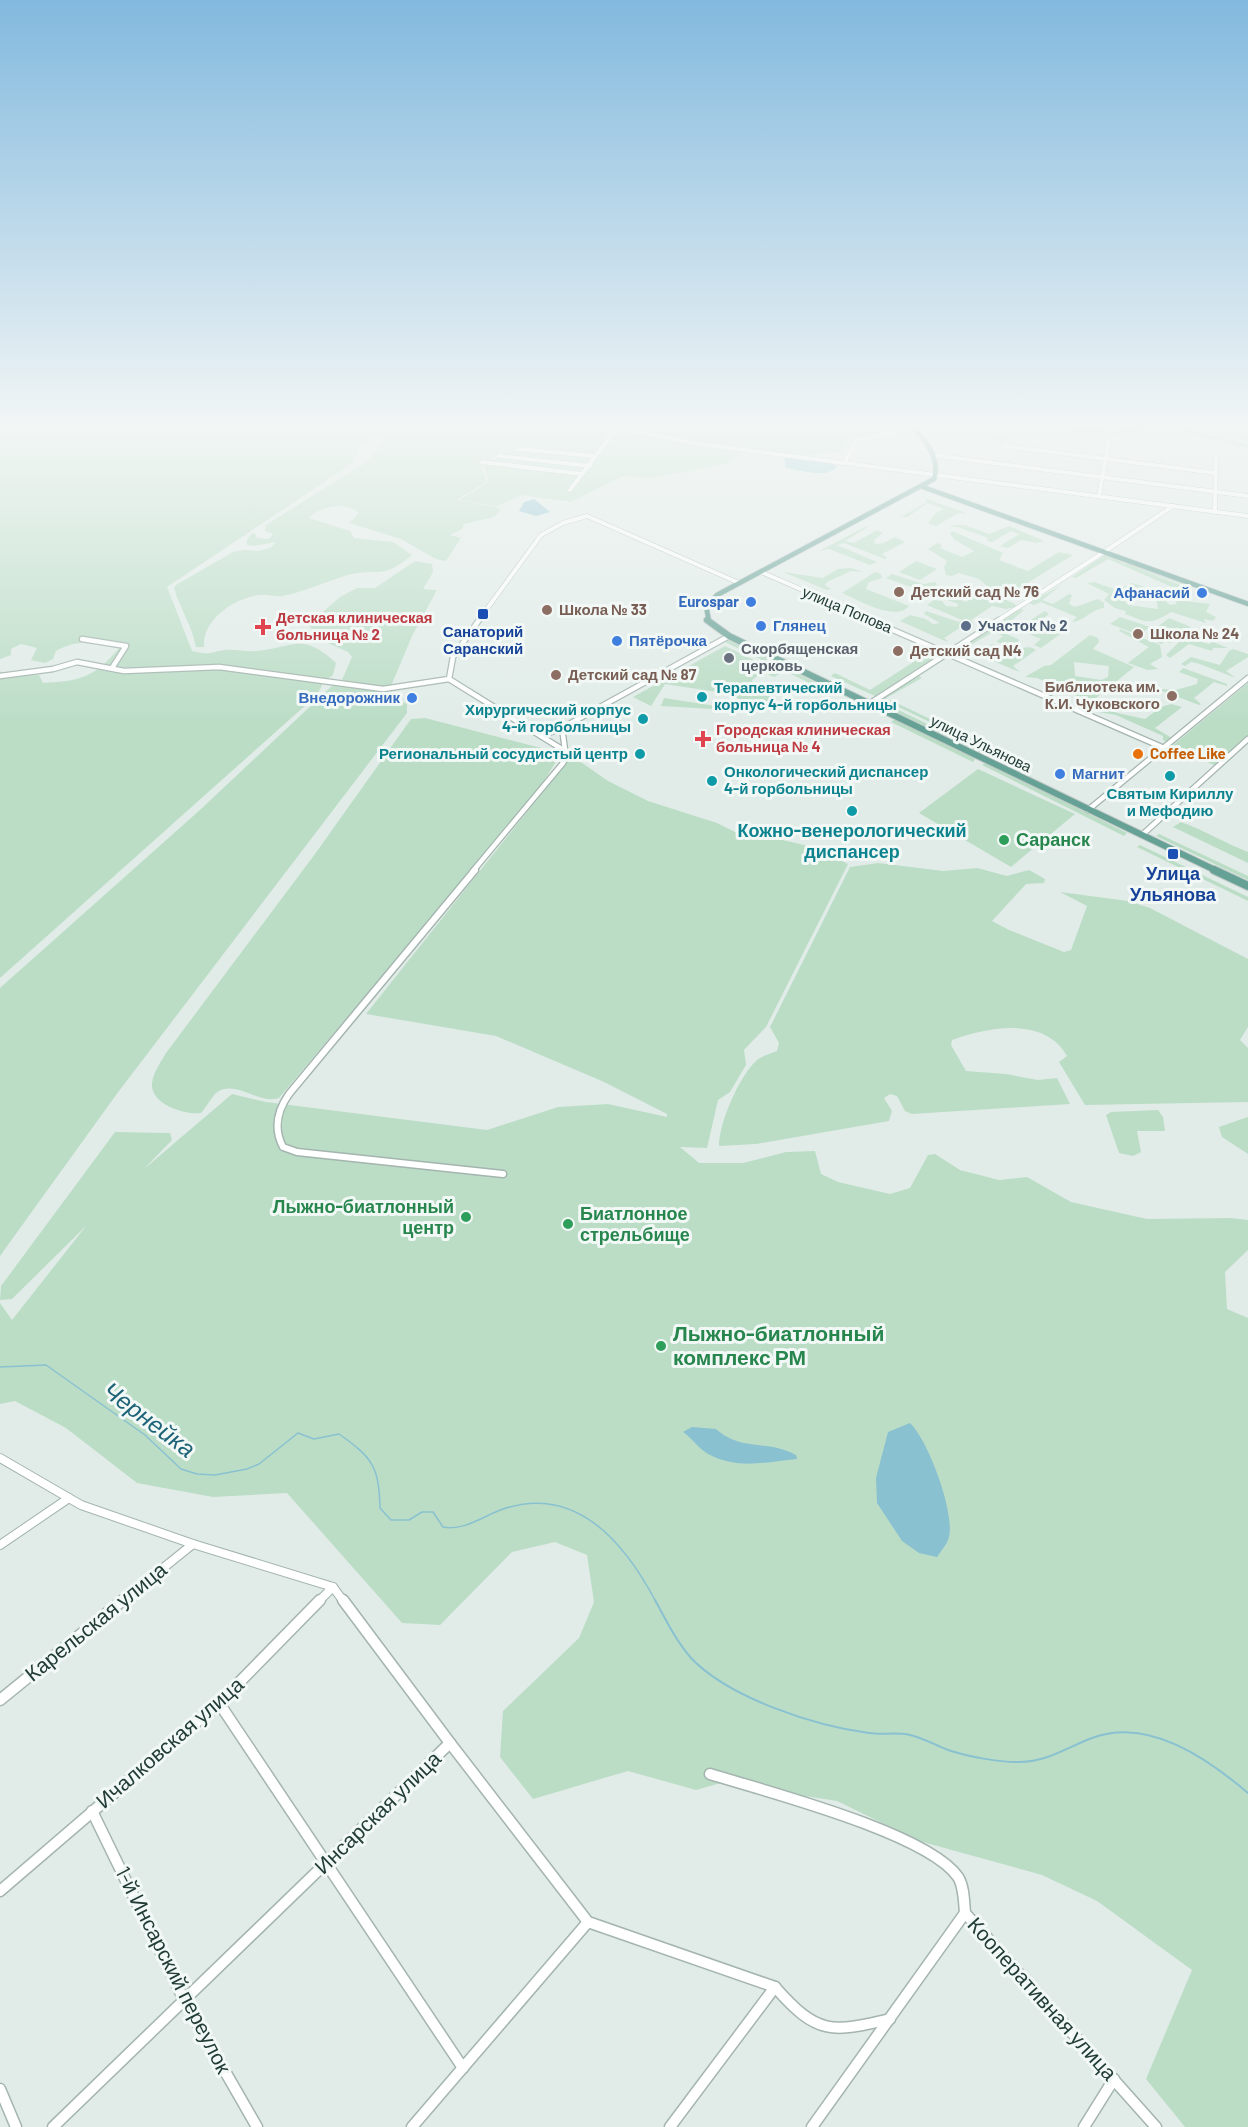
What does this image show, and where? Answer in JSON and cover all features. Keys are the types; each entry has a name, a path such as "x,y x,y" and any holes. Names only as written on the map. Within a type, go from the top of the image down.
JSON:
{"main road":[{"path":"739,584 852,524"},
{"path":"1031,524 1248,602"},
{"name":"улица Ульянова","path":"739,584 709,602 705,609 707,620 729,636 1248,886"}],"street":[{"path":"449,679 453,657 463,641 542,535 561,524"},
{"path":"605,524 739,584"},
{"path":"869,704 1145,524"},
{"name":"улица Попова","path":"760,572 1164,748"},
{"path":"542,736 561,728 729,636"},
{"path":"82,639 126,646 112,668"},
{"path":"0,676 53,669 77,662 124,670 219,667 383,689 449,679 565,751"},
{"path":"1088,810 1248,678"},
{"path":"503,1174 297,1152 283,1147 275,1131 275,1123 289,1094 563,763 565,751 561,728"},
{"path":"1142,835 1248,739"},
{"path":"0,1458 69,1498 193,1544 333,1587 450,1743"},
{"path":"0,1545 69,1498"},
{"name":"Карельская улица","path":"0,1700 193,1544"},
{"name":"Ичалковская улица","path":"0,1891 219,1703 333,1587"},
{"path":"219,1703 463,2068"},
{"name":"Инсарская улица","path":"53,2127 450,1743 588,1922"},
{"name":"Кооперативная улица","path":"710,1774 892,1833 941,1860 958,1878 965,1913 1156,2127"},
{"name":"1-й Инсарский переулок","path":"92,1811 184,2000 257,2127"},
{"path":"812,2127 965,1913"},
{"path":"412,2127 588,1922 775,1987 793,2009 818,2026 840,2031 890,2019"},
{"path":"670,2127 775,1987"},
{"path":"1084,2127 1114,2079"},
{"path":"0,2089 16,2127"}],"green space":[{"path":"0,524 261,524 167,587 192,651 206,653 228,650 257,651 298,644 315,647 336,663 333,675 324,681 317,695 0,978 0,671 8,677 39,675 43,683 67,681 94,672 119,648 94,643 79,643 56,651 53,659 45,663 31,660 37,648 21,644 11,649 11,655 0,659"},
{"path":"329,524 350,531 354,538 393,542 412,555 386,571 348,575 282,596 259,595 240,600 214,619 208,627 204,647 196,647 192,631 174,588 233,552 259,551 270,548 276,542 247,545 247,540 252,533 257,535 256,538 269,539 273,534 265,531 266,525"},
{"path":"353,524 464,524 462,529 450,535 461,538 446,561 436,559 401,539"},
{"path":"965,525 989,534 1009,526 1044,541 1037,543 1021,540 1008,548 1000,546 1019,534 1011,531 992,542 987,541 988,538 958,527 950,527"},
{"path":"869,526 845,541 854,543 877,530 883,533 874,540 875,544 884,543 895,537 905,542 882,554 887,558 885,559 844,543 837,545 877,562 870,565 829,549 819,551"},
{"path":"952,531 1003,553 999,560 1028,571 1059,552 1073,555 1029,582 1031,586 1023,587 1004,599 1015,604 1016,607 1006,609 992,606 971,620 974,623 966,624 944,638 949,642 900,621 910,615 926,619 933,624 940,623 924,614 926,611 959,622 962,620 927,605 934,600 942,601 946,606 957,607 958,604 886,578 892,574 923,584 935,582 937,584 932,589 943,594 954,588 959,591 952,597 966,602 988,587 979,579 959,573 952,576 946,575 944,567 947,561 928,549 938,543 942,545 940,548 962,557 974,551 955,540 950,534"},
{"path":"1106,554 1125,564 1128,562 1186,583 1184,585 1132,566 1180,585 1173,592 1169,590 1172,587 1108,559 1076,578 1072,577"},
{"path":"415,561 432,564 433,572 423,589 437,590 412,636 391,686 384,688 342,680 352,657 348,652 328,643 326,637 317,634 308,625 340,597 357,588 375,588"},
{"path":"916,561 937,569 920,580 899,572"},
{"path":"851,568 864,572 851,571 827,582 825,585 831,589 827,590 783,572 823,578 838,569"},
{"path":"875,572 881,574 882,578 869,582 866,589 909,606 895,612 886,611 842,593"},
{"path":"1094,582 1117,590 1132,583 1172,595 1162,598 1170,605 1176,604 1177,600 1210,604 1206,612 1216,617 1213,621 1204,619 1206,623 1171,612 1153,621 1144,621 1115,608 1104,600 1109,594 1087,583","holes":["1131,593 1156,597 1158,609 1128,605 1125,601 1126,596"]},
{"path":"1062,585 1042,600 1053,604 1069,594 1072,595 1069,604 1075,607 1098,599 1104,603 1104,608 1072,622 1077,617 1041,602 1034,605 1029,603"},
{"path":"1019,609 1024,610 1007,624 1018,628 1045,611 1049,614 1033,627 1041,630 1058,625 1068,628 1069,631 1063,632 1041,648 1034,645 1041,639 1004,624 997,630 1018,639 1019,643 1016,646 996,642 1003,636 993,632 969,646 979,651 992,644 1000,646 1007,656 1017,654 1017,650 1025,648 1036,650 1013,666 1020,672 966,650 954,651"},
{"path":"1120,617 1150,627 1139,635 1110,624"},
{"path":"1169,618 1191,627 1170,643 1166,641 1161,644 1147,638 1151,635 1148,634"},
{"path":"1120,629 1160,645 1162,657 1150,664 1158,669 1148,670 1128,663 1149,647 1119,631"},
{"path":"1090,635 1098,638 1099,642 1093,649 1134,667 1091,702 1037,678 1025,677 1044,666 1051,665","holes":["1074,662 1109,666 1108,677 1101,680 1075,676"]},
{"path":"1192,639 1209,644 1213,642 1228,648 1213,648 1212,651 1189,644 1170,658 1166,655 1181,640"},
{"path":"729,640 829,689 826,691 725,642"},
{"path":"725,646 781,673 774,677 763,672 752,680 754,688 777,699 765,708 749,705 730,694 665,684 651,706 633,697"},
{"path":"1233,649 1248,654 1248,657 1226,671 1236,678 1197,663 1191,662 1185,666 1181,664 1191,657 1220,665 1229,651"},
{"path":"929,652 938,656 875,696 831,676 835,673 870,690"},
{"path":"943,656 947,658 919,676 922,678 886,698 993,749 990,751 880,698"},
{"path":"1183,668 1227,684 1227,686 1214,682 1194,698 1201,704 1199,705 1157,689 1176,690 1197,684 1198,679 1179,672"},
{"path":"1248,683 1248,737 1216,766 1172,746"},
{"path":"334,684 386,693 407,704 407,713 116,1095 0,1256 0,988 201,809"},
{"path":"664,698 747,711 661,706"},
{"path":"880,701 989,754 987,756 877,703"},
{"path":"1171,704 1182,707 1155,728 1172,738 1167,742 1163,740 1163,736 1116,715 1093,711 1104,705 1117,713 1145,719 1161,707"},
{"path":"425,718 553,751 560,755 544,781 503,832 279,1098 264,1098 234,1089 226,1089 216,1093 201,1113 179,1110 163,1103 157,1098 152,1084 166,1053 315,854 411,719"},
{"path":"895,719 975,759 973,762 891,722"},
{"path":"575,758 608,781 648,801 717,823 739,834 769,837 813,847 848,864 766,1027 744,1050 746,1065 730,1092 718,1100 707,1148 680,1147 699,1163 743,1163 786,1152 815,1151 821,1174 838,1182 890,1194 910,1188 928,1155 935,1154 960,1170 999,1180 1027,1177 1071,1202 1147,1219 1231,1218 1248,1220 1248,1250 1225,1272 1227,1309 1248,1318 1248,2127 1185,2127 1146,2079 1192,1970 1097,1901 1042,1875 919,1841 837,1801 721,1783 696,1790 628,1771 533,1799 500,1757 503,1711 579,1638 594,1602 587,1555 555,1542 512,1552 440,1625 402,1623 287,1493 213,1497 137,1483 66,1428 15,1401 0,1404 0,1303 12,1320 86,1226 12,1299 0,1300 1,1286 115,1132 170,1133 172,1140 144,1169 232,1094 266,1102 487,1130 558,1107 608,1104 667,1117 667,1114 604,1082 496,1036 366,1014 569,759"},
{"path":"986,762 1127,833 1124,836 982,765"},
{"name":"Саранск","path":"978,769 1075,814 1011,867 919,813"},
{"path":"1181,822 1248,852 1248,863 1173,827"},
{"path":"1159,834 1248,876 1248,880 1156,836"},
{"path":"1140,845 1248,897 1248,901 1137,847"},
{"path":"878,863 943,871 977,868 1007,876 1029,870 1045,879 1044,883 1026,884 992,921 1064,952 1071,950 1087,906 1060,892 1128,901 1150,908 1248,959 1248,1027 1240,1040 1248,1048 1248,1102 1085,1105 1059,1062 1067,1056 1057,1043 1045,1035 1030,1030 998,1029 952,1040 951,1045 966,1071 1006,1074 1038,1080 1057,1078 1070,1104 912,1114 905,1111 897,1096 890,1094 884,1098 892,1111 889,1121 756,1144 719,1146 726,1113 743,1078 758,1059 777,1051 779,1043 770,1027 850,867"},
{"path":"1158,1110 1163,1117 1165,1131 1137,1131 1141,1152 1133,1156 1119,1153 1106,1115 1111,1112"},
{"path":"1248,1117 1248,1154 1222,1137 1219,1127"}],"water":[{"path":"910,1423 925,1444 932,1460 948,1511 949,1537 937,1557 919,1553 902,1541 877,1503 876,1478 888,1432"},
{"path":"692,1427 716,1429 735,1441 785,1450 796,1455 797,1459 752,1464 719,1459 705,1452 683,1432"}],"waterway":[{"name":"Чернейка","path":"0,1367 46,1365 145,1435 181,1469 197,1474 215,1475 247,1469 259,1464 298,1433 314,1439 339,1434 360,1450 372,1465 378,1483 380,1508 391,1520 409,1520 422,1512 433,1512 443,1527 451,1528 474,1522 503,1509 530,1503 554,1505 576,1512 596,1524 613,1540 644,1580 656,1602"},
{"path":"655,1600 681,1645 691,1658 707,1672 727,1686 799,1717 869,1733 910,1735 955,1752 984,1759 1012,1762 1039,1760 1092,1738 1113,1733 1135,1733 1156,1737 1196,1755 1248,1793"}],"place":[{"name":"Детский сад № 76","path":"899,592"},
{"name":"Афанасий","path":"1202,593"},
{"name":"Eurospar","path":"751,602"},
{"name":"Школа № 33","path":"547,610"},
{"name":"Санаторий Саранский","path":"483,614"},
{"name":"Глянец","path":"761,626"},
{"name":"Участок № 2","path":"966,626"},
{"name":"Детская клиническая больница № 2","path":"263,627"},
{"name":"Школа № 24","path":"1138,634"},
{"name":"Пятёрочка","path":"617,641"},
{"name":"Детский сад N4","path":"898,651"},
{"name":"Скорбященская церковь","path":"729,658"},
{"name":"Детский сад № 87","path":"556,675"},
{"name":"Библиотека им. К.И. Чуковского","path":"1172,696"},
{"name":"Терапевтический корпус 4-й горбольницы","path":"702,697"},
{"name":"Внедорожник","path":"412,698"},
{"name":"Хирургический корпус 4-й горбольницы","path":"643,719"},
{"name":"Городская клиническая больница № 4","path":"703,739"},
{"name":"Региональный сосудистый центр","path":"640,754"},
{"name":"Coffee Like","path":"1138,754"},
{"name":"Магнит","path":"1060,774"},
{"name":"Святым Кириллу и Мефодию","path":"1170,776"},
{"name":"Онкологический диспансер 4-й горбольницы","path":"712,781"},
{"name":"Кожно-венерологический диспансер","path":"852,811"},
{"name":"Саранск","path":"1004,840"},
{"name":"Улица Ульянова","path":"1173,854"},
{"name":"Лыжно-биатлонный центр","path":"466,1217"},
{"name":"Биатлонное стрельбище","path":"568,1224"},
{"name":"Лыжно-биатлонный комплекс РМ","path":"661,1346"}]}
